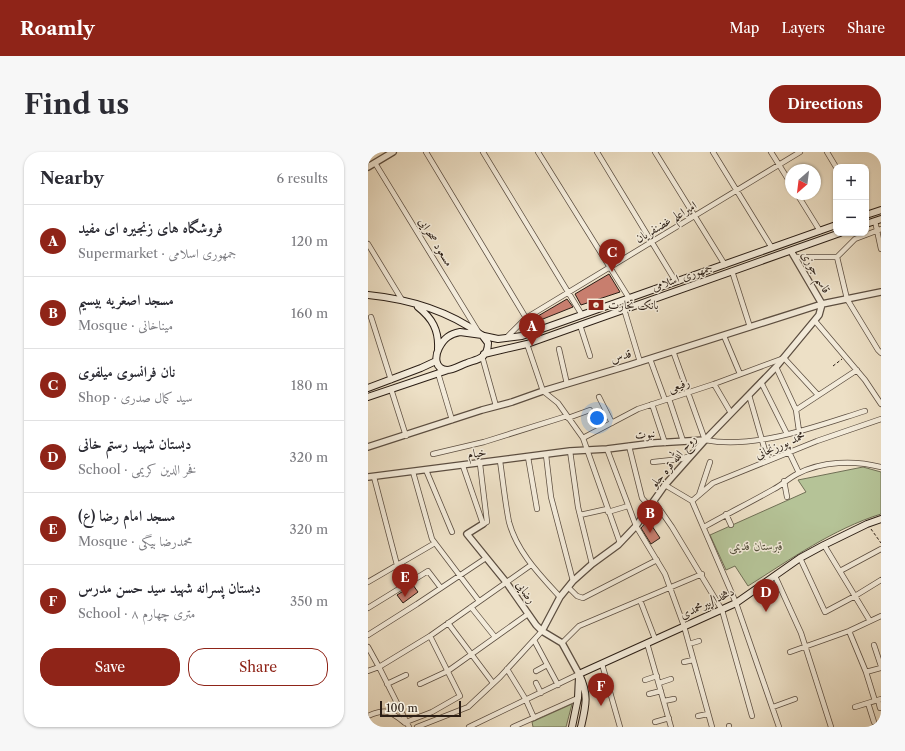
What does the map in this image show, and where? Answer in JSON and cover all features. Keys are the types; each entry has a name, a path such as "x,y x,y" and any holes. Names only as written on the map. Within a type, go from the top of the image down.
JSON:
{"main road":[{"path":"869,214 881,210"},
{"name":"جمهوری اسلامی","path":"438,350 447,337 460,332 498,339 522,336 833,227"},
{"name":"جمهوری اسلامی","path":"449,369 483,355 508,350 527,344 833,235"},
{"path":"368,295 402,300 452,316 482,335 488,344 488,348 483,355"},
{"path":"414,304 427,314 434,324 437,333 437,364 442,369 449,369"},
{"path":"368,388 436,361"},
{"path":"368,397 449,369"},
{"name":"دهخدا/پیرمحمدی","path":"579,674 736,603 800,558 867,524 881,519"},
{"path":"572,727 578,698 579,674"},
{"path":"579,674 585,685 587,698 581,727"}],"street":[{"path":"368,167 393,152"},
{"path":"426,152 526,318"},
{"path":"483,152 582,315"},
{"path":"538,152 630,298"},
{"path":"598,152 676,282"},
{"path":"656,152 725,265"},
{"path":"713,152 772,248"},
{"path":"771,152 785,174"},
{"name":"امیراعلم غضنفریان","path":"505,339 526,318 800,152"},
{"path":"827,152 834,164"},
{"name":"مسعود صحرایی","path":"375,163 482,335"},
{"path":"801,200 820,231"},
{"path":"878,220 881,249"},
{"path":"795,257 837,256 854,239 879,230"},
{"path":"368,244 402,300"},
{"name":"قاسم جوزی","path":"791,250 822,304"},
{"path":"837,256 846,299 881,353"},
{"path":"732,271 750,327"},
{"name":"قدس","path":"368,447 512,402 543,390 650,359 822,304 881,292"},
{"name":"روح الله قره جلو","path":"542,631 560,597 573,581 592,564 620,543 636,526 665,485 691,455 776,367 815,321 819,315 822,304"},
{"path":"624,309 640,362"},
{"path":"371,317 391,380"},
{"path":"815,321 857,370 881,404"},
{"path":"580,325 590,356"},
{"path":"724,336 740,374"},
{"path":"527,344 543,390 558,403 583,438 620,543"},
{"path":"559,349 567,384"},
{"path":"673,351 705,440 714,442 734,442 762,439 799,431 864,411"},
{"path":"483,355 496,406"},
{"path":"784,358 818,395"},
{"name":"رفیعی","path":"583,438 638,409 714,384 784,358"},
{"path":"650,359 668,399 684,441"},
{"path":"776,367 796,410 799,431"},
{"path":"796,410 857,370"},
{"path":"438,373 452,420"},
{"path":"761,382 787,434"},
{"path":"714,384 731,413"},
{"path":"391,389 406,436"},
{"path":"749,395 768,461"},
{"path":"599,397 612,423"},
{"path":"652,404 665,443"},
{"path":"433,454 484,442 590,410"},
{"name":"محمد پورزنجانی","path":"692,500 713,483 816,441 881,419"},
{"name":"نبوت","path":"588,450 705,440"},
{"path":"629,446 642,498 650,507"},
{"path":"607,449 636,526 665,574 684,626 712,727"},
{"name":"خیام","path":"371,477 480,464 570,451 588,450"},
{"path":"570,451 580,515 592,564"},
{"path":"789,452 799,473"},
{"path":"546,455 551,497 573,581"},
{"path":"653,462 681,460 691,455"},
{"path":"528,457 537,509"},
{"path":"500,461 510,523 519,545 532,564 560,597"},
{"path":"699,495 710,462"},
{"path":"704,527 776,488 784,481 799,473 835,463 868,463 881,466"},
{"path":"463,466 483,524 487,522 480,464"},
{"path":"426,470 452,532"},
{"path":"413,472 432,539 479,601"},
{"path":"371,477 397,565"},
{"path":"784,481 787,497"},
{"path":"665,485 692,500 736,603 779,727"},
{"path":"654,501 702,574 722,610 752,716"},
{"path":"580,515 608,511 628,506"},
{"path":"726,514 731,525"},
{"name":"رضایی","path":"483,524 467,534 506,582 536,625 542,631 562,643"},
{"path":"368,582 435,543"},
{"path":"824,545 870,621"},
{"path":"840,571 881,549"},
{"path":"368,635 486,558"},
{"path":"800,558 825,612 881,580"},
{"path":"568,587 577,596 583,598 657,560"},
{"path":"368,671 379,667 430,636 532,564"},
{"path":"368,608 428,571 441,588"},
{"path":"468,727 579,674 562,643 579,626 702,574"},
{"path":"775,576 801,633 830,727"},
{"path":"640,600 654,639"},
{"path":"471,607 495,637"},
{"path":"420,684 448,671 528,614"},
{"path":"790,652 849,630 881,616"},
{"path":"448,623 493,683"},
{"path":"849,630 880,708"},
{"path":"417,727 468,707 508,669 542,631"},
{"path":"407,724 460,696 430,636"},
{"path":"534,640 558,685"},
{"path":"689,644 699,641"},
{"path":"647,643 671,727"},
{"path":"866,672 881,667 874,645"},
{"path":"368,647 407,724"},
{"path":"684,662 693,660"},
{"path":"602,664 620,727"},
{"path":"536,670 547,665"},
{"path":"508,669 526,700 534,718"},
{"path":"387,684 406,675"},
{"path":"645,680 657,676"},
{"path":"659,683 671,679"},
{"path":"536,683 541,693"},
{"path":"649,694 661,691"},
{"path":"513,727 578,698"},
{"path":"664,701 674,699"},
{"path":"772,707 795,699"},
{"path":"855,707 878,700"},
{"path":"868,703 874,722"},
{"path":"368,716 380,711 393,713 407,724"},
{"path":"698,716 708,714"},
{"path":"655,722 669,718"},
{"path":"525,722 527,727"}],"path":[{"path":"833,366 845,357"},
{"path":"867,524 881,544"}],"green space":[{"name":"قبرستان قدیمى","path":"863,467 881,472 881,514 863,520 829,536 748,586 735,566 726,570 710,535 806,492 798,480"},
{"path":"572,704 566,727 533,727 532,722"}],"building":[{"path":"609,274 620,292 581,305 575,294"},
{"path":"567,299 573,307 528,325 526,323"},
{"path":"648,520 660,538 651,544 641,528"},
{"path":"413,585 418,592 403,603 397,595"}],"place":[{"name":"نان فرانسوی میلفوی","path":"612,272"},
{"name":"بانک تجارت","path":"596,305"},
{"name":"فروشگاه های زنجیره ای مفید","path":"532,346"},
{"name":"مسجد اصغریه بیسیم","path":"650,533"},
{"name":"مسجد امام رضا (ع)","path":"405,597"},
{"name":"دبستان شهید رستم خانی","path":"766,612"},
{"name":"دبستان پسرانه شهید سید حسن مدرس","path":"601,706"}]}
